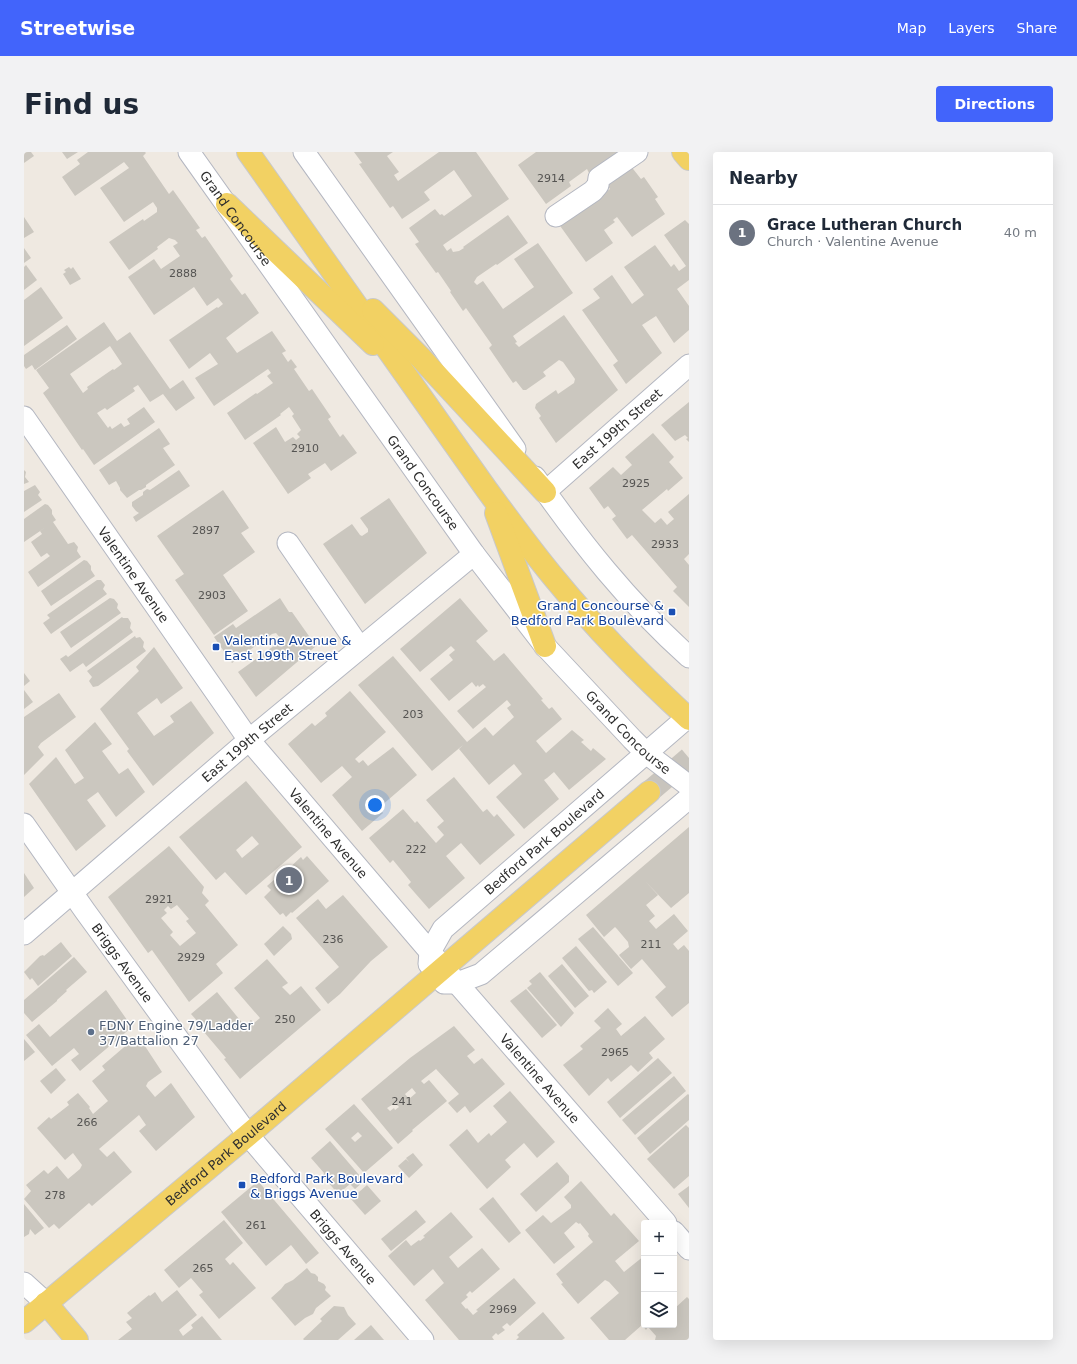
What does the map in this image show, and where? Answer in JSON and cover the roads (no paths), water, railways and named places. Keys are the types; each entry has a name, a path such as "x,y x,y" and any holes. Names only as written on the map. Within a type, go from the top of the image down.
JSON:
{"main road":[{"path":"248,152 487,490 559,584 636,668 688,718"},
{"path":"683,152 689,159"},
{"path":"226,204 409,379"},
{"path":"332,269 420,356 545,492"},
{"path":"487,490 545,646"},
{"name":"Bedford Park Boulevard","path":"24,1322 248,1135 649,792"},
{"path":"46,1303 77,1340"}],"street":[{"name":"Grand Concourse","path":"189,152 474,554 545,646 646,753 689,786"},
{"path":"304,152 577,536 628,597 663,634 689,657"},
{"path":"556,216 593,191 598,185 599,178 637,152"},
{"name":"East 199th Street","path":"545,492 689,365"},
{"name":"Valentine Avenue","path":"24,417 249,740 443,967 663,1220"},
{"path":"288,543 360,648"},
{"name":"East 199th Street","path":"24,934 249,740 474,554"},
{"name":"Bedford Park Boulevard","path":"688,718 443,929 443,967 481,974 689,798"},
{"name":"Briggs Avenue","path":"24,824 72,893 248,1135 423,1340"},
{"path":"677,1235 689,1249"},
{"path":"24,1283 46,1303"}],"tunnel":[{"path":"649,792 689,758"}],"place":[{"name":"Grand Concourse & Bedford Park Boulevard","path":"672,612"},
{"name":"Valentine Avenue & East 199th Street","path":"216,647"},
{"name":"Grace Lutheran Church","path":"289,880"},
{"name":"FDNY Engine 79/Ladder 37/Battalion 27","path":"91,1032"},
{"name":"Bedford Park Boulevard & Briggs Avenue","path":"242,1185"}]}
